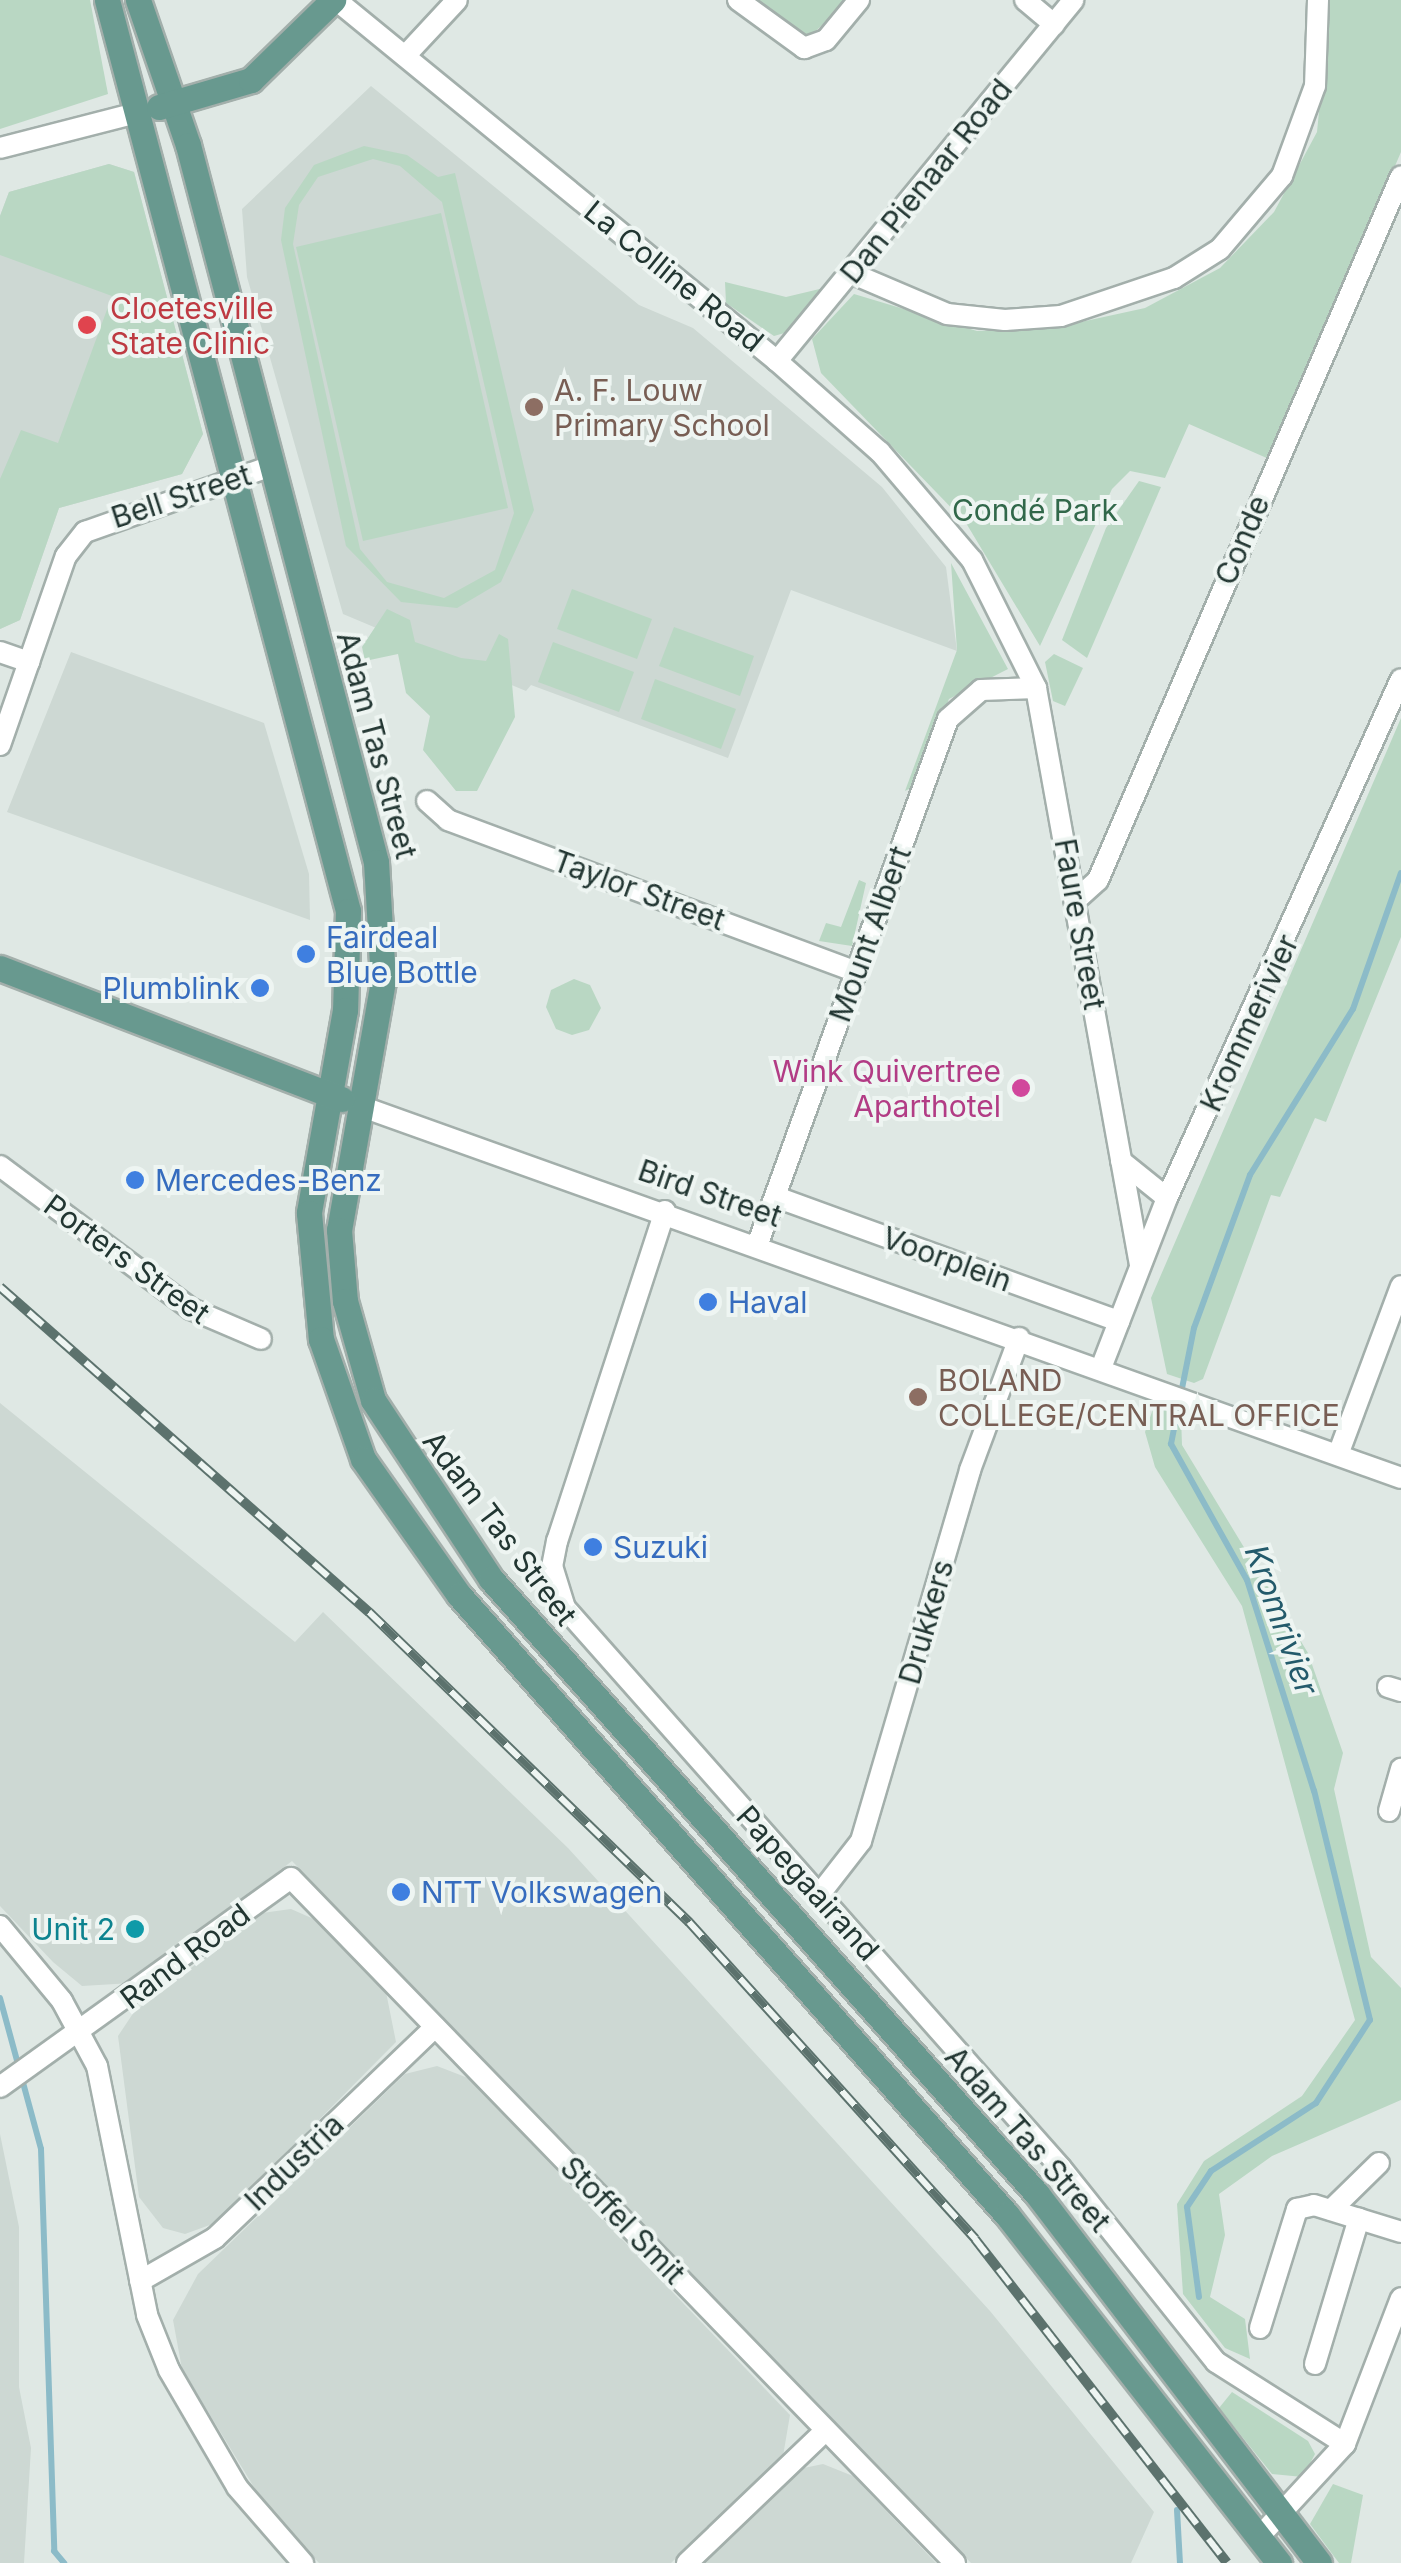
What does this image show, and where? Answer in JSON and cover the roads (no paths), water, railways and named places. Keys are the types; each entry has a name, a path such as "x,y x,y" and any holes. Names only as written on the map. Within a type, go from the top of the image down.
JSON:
{"main road":[{"path":"107,0 237,477 348,912 346,1010 309,1213 334,1397 408,1529 506,1650 1007,2214 1280,2563"},
{"name":"Adam Tas Street","path":"138,0 174,102 382,899 383,981 339,1230 364,1374 400,1452 532,1627 1037,2194 1319,2563"},
{"path":"140,112 250,80 334,0"},
{"name":"Bird Street","path":"0,968 360,1106"},
{"path":"506,1650 532,1627"}],"street":[{"name":"La Colline Road","path":"334,0 778,360 944,524 1000,606 1036,688"},
{"path":"406,56 458,0"},
{"path":"738,0 804,48 826,40 859,0"},
{"path":"1026,0 1054,24"},
{"name":"Dan Pienaar Road","path":"778,360 1074,0"},
{"path":"851,273 947,314 1005,320 1061,316 1174,278 1220,249 1282,176 1315,86 1318,0"},
{"path":"0,148 140,112"},
{"name":"Conde","path":"1077,899 1098,880 1401,176"},
{"name":"Bell Street","path":"0,744 66,556 85,532 269,467"},
{"path":"0,652 29,662"},
{"name":"Krommerivier","path":"1101,1368 1167,1198 1401,679"},
{"name":"Faure Street","path":"1036,688 1140,1265"},
{"name":"Mount Albert","path":"758,1244 948,719 981,690 1036,688"},
{"name":"Taylor Street","path":"427,801 448,820 856,972"},
{"name":"Bird Street","path":"360,1106 666,1211 1339,1452 1401,1478"},
{"path":"1120,1161 1167,1198"},
{"name":"Porters Street","path":"0,1166 191,1308 261,1338"},
{"name":"Voorplein","path":"776,1197 1119,1321"},
{"name":"Papegaairand","path":"666,1211 556,1541 557,1590 818,1895 1061,2168 1216,2362 1345,2444"},
{"path":"1339,1452 1401,1286"},
{"name":"Drukkers","path":"818,1895 861,1841 970,1470 1019,1338"},
{"path":"1388,1811 1401,1769"},
{"name":"Stoffel Smit","path":"291,1878 955,2563"},
{"name":"Rand Road","path":"0,2087 54,2053 291,1878"},
{"path":"0,1926 80,2034 112,2118 140,2281 169,2370 204,2437 302,2563"},
{"name":"Industria","path":"140,2281 215,2238 436,2027"},
{"path":"1332,2210 1380,2163"},
{"path":"1260,2328 1291,2217 1305,2204 1401,2232"},
{"path":"1315,2364 1368,2221"},
{"path":"1260,2536 1285,2516 1345,2444 1401,2298"},
{"path":"687,2563 826,2430"}],"waterway":[{"name":"Kromrivier","path":"1199,2297 1187,2207 1211,2171 1316,2103 1370,2020 1314,1791 1247,1580 1171,1444 1194,1328 1250,1175 1353,1009 1401,873"},
{"path":"0,1998 41,2149 54,2551 64,2563"},
{"name":"Kromrivier","path":"1177,2510 1180,2563"}],"railway":[{"path":"0,1287 369,1612 689,1922 975,2239 1227,2563"}],"place":[{"name":"Cloetesville State Clinic","path":"87,325"},
{"name":"A. F. Louw Primary School","path":"534,407"},
{"name":"Fairdeal Blue Bottle","path":"306,954"},
{"name":"Plumblink","path":"260,988"},
{"name":"Wink Quivertree Aparthotel","path":"1021,1088"},
{"name":"Mercedes-Benz","path":"135,1180"},
{"name":"Haval","path":"708,1302"},
{"name":"BOLAND COLLEGE/CENTRAL OFFICE","path":"918,1397"},
{"name":"Suzuki","path":"593,1547"},
{"name":"NTT Volkswagen","path":"401,1892"},
{"name":"Unit 2","path":"135,1929"}],"park label":[{"name":"Condé Park","path":"1035,510"}]}
